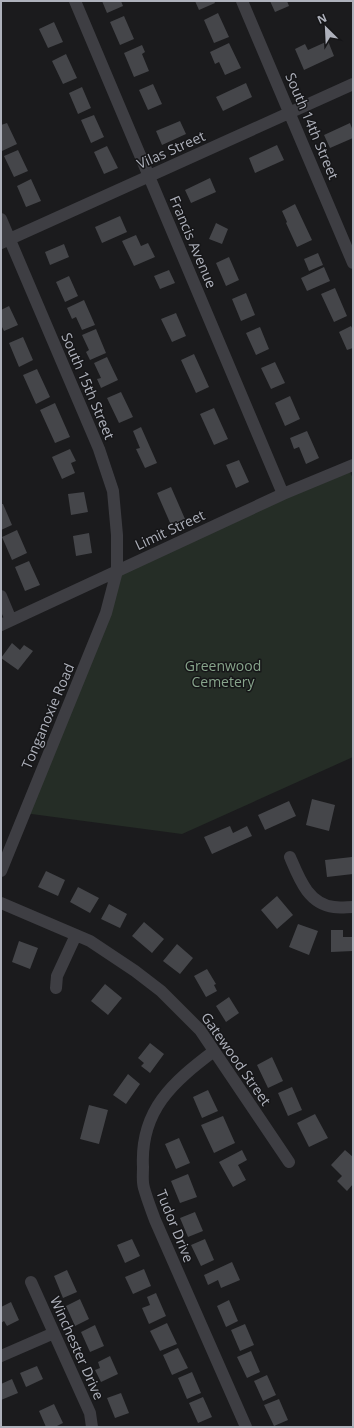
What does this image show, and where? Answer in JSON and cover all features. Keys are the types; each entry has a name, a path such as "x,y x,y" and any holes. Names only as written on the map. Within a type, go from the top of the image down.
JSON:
{"street":[{"name":"Francis Avenue","path":"75,1 283,494"},
{"name":"South 14th Street","path":"242,1 353,263"},
{"name":"Vilas Street","path":"5,241 353,84"},
{"name":"South 15th Street","path":"1,219 5,241 99,449 113,491 117,535 117,571"},
{"name":"Limit Street","path":"6,622 283,494 353,465"},
{"name":"Tonganoxie Road","path":"1,871 97,638 106,613 117,571"},
{"path":"1,596 6,622"},
{"path":"290,857 307,892 315,900 324,905 335,908 353,906"},
{"name":"Gatewood Street","path":"1,903 90,941 161,991 200,1030 289,1162"},
{"path":"56,988 57,976 76,935"},
{"name":"Tudor Drive","path":"214,1051 190,1069 170,1088 158,1104 148,1127 142,1154 143,1187 155,1220 246,1427"},
{"name":"Winchester Drive","path":"31,1282 90,1413 92,1427"},
{"path":"1,1356 54,1333"}],"green space":[{"name":"Greenwood Cemetery","path":"348,467 353,479 353,757 182,834 24,813 117,571"}],"building":[{"path":"102,1 121,1 123,6 107,13"},
{"path":"195,1 214,1 215,3 199,10"},
{"path":"270,1 287,1 289,6 275,12"},
{"path":"218,13 229,37 214,43 204,20"},
{"path":"124,16 134,39 120,45 110,22"},
{"path":"54,22 63,42 48,48 39,29"},
{"path":"328,41 334,56 304,70 295,49 305,44 308,50"},
{"path":"229,43 241,68 225,75 219,62 215,64 210,52"},
{"path":"142,45 145,52 142,54 149,71 134,77 124,53"},
{"path":"66,54 77,78 63,84 52,61"},
{"path":"246,83 252,97 223,111 216,97"},
{"path":"153,84 162,104 148,110 139,90"},
{"path":"82,87 91,108 78,114 69,93"},
{"path":"94,115 104,137 91,143 81,120"},
{"path":"180,121 186,134 162,145 156,131"},
{"path":"7,123 17,144 2,151 1,125"},
{"path":"350,123 353,131 353,138 330,148 324,135"},
{"path":"277,145 284,160 255,173 249,158"},
{"path":"107,146 118,168 104,174 94,152"},
{"path":"18,150 28,171 14,177 4,156"},
{"path":"210,178 216,192 191,203 185,190"},
{"path":"31,179 41,201 26,207 17,186"},
{"path":"295,204 312,240 297,247 282,211"},
{"path":"120,216 127,232 102,243 95,227"},
{"path":"216,223 228,229 222,244 209,239"},
{"path":"136,235 141,246 148,243 155,257 134,266 122,241"},
{"path":"64,244 69,257 50,265 45,252"},
{"path":"318,253 323,265 309,271 304,259"},
{"path":"229,257 239,280 226,286 216,263"},
{"path":"324,267 330,281 307,291 301,278"},
{"path":"169,270 175,283 160,289 154,276"},
{"path":"69,276 78,296 65,302 56,282"},
{"path":"335,288 347,316 334,322 321,294"},
{"path":"246,293 255,315 241,321 232,299"},
{"path":"84,300 95,325 82,330 76,317 72,319 67,308"},
{"path":"9,306 18,325 4,331 1,325 1,310"},
{"path":"176,313 186,336 172,342 161,319"},
{"path":"351,326 353,330 353,348 347,350 339,332"},
{"path":"260,327 269,349 256,355 246,333"},
{"path":"96,329 106,353 90,360 86,352 89,350 82,335"},
{"path":"23,337 33,360 19,367 9,343"},
{"path":"194,354 209,387 196,393 181,360"},
{"path":"107,357 118,380 101,388 97,379 101,378 94,363"},
{"path":"275,362 285,383 271,389 261,368"},
{"path":"37,369 50,397 36,404 23,375"},
{"path":"121,392 133,417 119,423 107,398"},
{"path":"290,396 300,419 285,426 275,403"},
{"path":"55,403 70,437 55,443 40,410"},
{"path":"214,408 228,439 214,445 200,414"},
{"path":"141,427 157,463 145,468 136,449 140,448 133,431"},
{"path":"307,431 319,458 306,464 299,447 294,449 290,438"},
{"path":"70,449 76,461 71,463 75,473 62,479 52,457"},
{"path":"239,460 249,482 236,488 226,465"},
{"path":"171,487 185,519 171,525 157,493"},
{"path":"84,492 88,512 71,515 68,494"},
{"path":"1,504 3,504 12,525 1,530"},
{"path":"17,530 27,553 12,560 2,537"},
{"path":"89,533 92,553 76,556 73,536"},
{"path":"29,561 40,585 25,591 15,567"},
{"path":"12,643 20,650 24,645 33,651 18,670 1,658"},
{"path":"312,799 335,805 329,831 306,825"},
{"path":"289,801 296,816 265,830 258,815"},
{"path":"230,826 233,833 247,826 252,836 212,854 204,837"},
{"path":"352,857 353,874 327,877 325,860"},
{"path":"46,871 65,880 58,896 38,887"},
{"path":"78,887 99,898 90,913 70,902"},
{"path":"277,896 293,915 277,929 261,910"},
{"path":"109,904 127,914 120,928 101,919"},
{"path":"144,922 164,939 152,953 132,936"},
{"path":"298,924 318,931 309,955 289,947"},
{"path":"331,930 343,930 343,937 353,937 353,951 331,952"},
{"path":"19,941 38,948 30,969 12,962"},
{"path":"177,944 193,958 180,974 163,961"},
{"path":"207,969 216,984 214,985 217,991 206,997 194,976"},
{"path":"105,984 122,998 108,1015 91,1001"},
{"path":"229,997 239,1013 226,1022 216,1006"},
{"path":"150,1043 164,1054 150,1073 141,1066 144,1063 138,1058"},
{"path":"272,1057 283,1081 268,1088 257,1065"},
{"path":"128,1074 140,1084 126,1104 113,1095"},
{"path":"292,1087 302,1110 288,1116 278,1093"},
{"path":"208,1090 218,1111 202,1118 193,1097"},
{"path":"89,1105 108,1110 99,1144 80,1139"},
{"path":"315,1114 328,1138 309,1147 297,1123"},
{"path":"223,1116 235,1143 214,1153 201,1125"},
{"path":"179,1138 190,1163 176,1169 165,1144"},
{"path":"242,1150 247,1160 238,1165 246,1180 233,1187 219,1162"},
{"path":"345,1150 353,1157 353,1184 347,1191 337,1181 342,1176 331,1165"},
{"path":"188,1174 197,1197 180,1203 171,1181"},
{"path":"195,1212 203,1231 188,1237 180,1218"},
{"path":"132,1239 140,1256 125,1263 117,1245"},
{"path":"205,1239 214,1260 201,1266 191,1245"},
{"path":"232,1262 240,1280 221,1288 218,1280 208,1285 204,1275"},
{"path":"144,1269 151,1286 133,1294 125,1277"},
{"path":"67,1270 77,1292 63,1298 54,1276"},
{"path":"156,1293 166,1316 149,1324 142,1308 150,1305 147,1297"},
{"path":"80,1299 89,1319 75,1326 66,1306"},
{"path":"229,1300 238,1321 226,1327 217,1306"},
{"path":"11,1302 19,1320 7,1326 4,1321 1,1323 1,1307"},
{"path":"167,1323 177,1344 160,1351 150,1331"},
{"path":"245,1324 254,1345 240,1351 231,1330"},
{"path":"95,1325 104,1346 90,1352 81,1332"},
{"path":"178,1348 188,1368 172,1375 163,1355"},
{"path":"251,1351 260,1372 247,1378 237,1357"},
{"path":"110,1356 118,1374 101,1382 95,1370 100,1368 98,1362"},
{"path":"37,1366 43,1379 26,1387 20,1373"},
{"path":"192,1372 201,1393 187,1399 178,1378"},
{"path":"267,1375 276,1395 263,1401 254,1381"},
{"path":"12,1379 18,1393 1,1400 1,1384"},
{"path":"121,1393 129,1413 115,1418 107,1398"},
{"path":"203,1397 212,1417 198,1423 189,1403"},
{"path":"279,1399 288,1420 274,1426 264,1405"},
{"path":"54,1404 63,1423 55,1427 46,1427 39,1411"}]}
